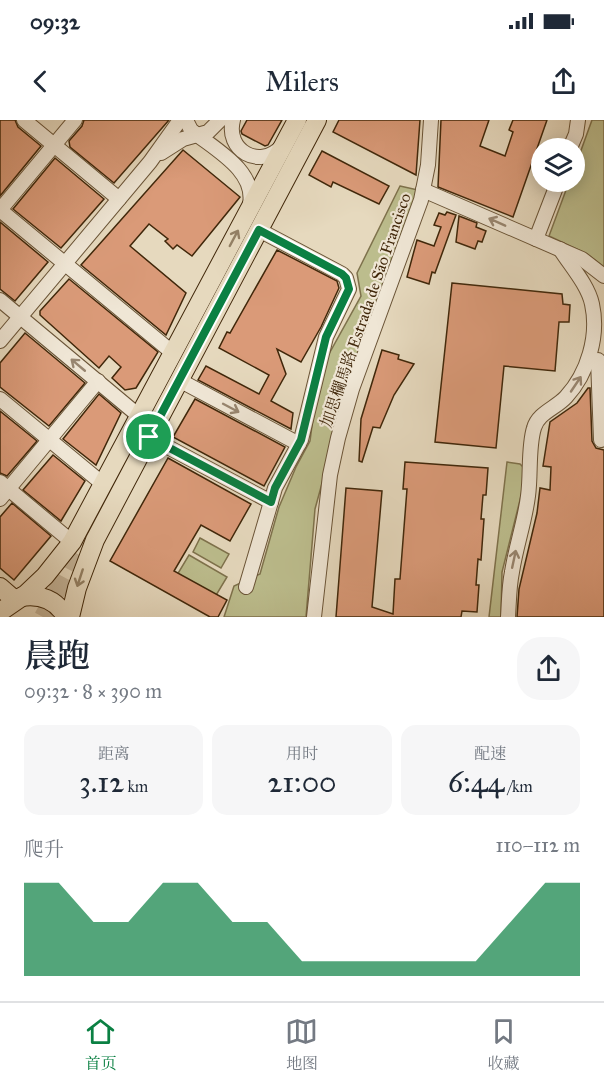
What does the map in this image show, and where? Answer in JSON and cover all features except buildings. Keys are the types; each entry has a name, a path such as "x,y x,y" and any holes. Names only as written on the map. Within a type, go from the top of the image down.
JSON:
{"main road":[{"path":"0,612 45,576 72,542 297,120"},
{"path":"70,617 88,556 179,380 318,124"},
{"path":"125,442 109,493 145,444"},
{"path":"0,587 18,599 37,596 48,599 58,606 66,617"}],"street":[{"path":"24,120 119,199"},
{"path":"75,120 0,210 173,353"},
{"path":"0,341 150,162 180,120"},
{"path":"186,120 188,126 240,170 247,180"},
{"path":"150,162 172,145 197,134 208,132 220,120"},
{"path":"233,120 232,136 247,165 247,180 251,194 248,212"},
{"name":"加思欄馬路 Estrada de São Francisco","path":"314,617 330,475 338,438 352,389 423,190 428,165 431,120"},
{"path":"574,138 578,120"},
{"path":"239,149 251,156 263,157 275,153 284,143"},
{"path":"423,190 582,259 604,276"},
{"path":"536,239 554,192"},
{"path":"246,587 275,488 299,444 326,337 348,295 348,284 342,274 259,230"},
{"path":"508,617 511,574 528,498 533,430 541,416 564,400 574,389 591,348 594,326 592,303 560,249"},
{"path":"0,300 139,416"},
{"path":"598,360 602,400 602,440"},
{"path":"179,380 299,444"},
{"path":"72,542 3,490 49,440 98,381"},
{"path":"0,399 103,484"},
{"path":"145,444 271,502"}],"green space":[{"path":"592,120 604,120 604,267 587,254 549,236 565,192 585,192 585,139"},
{"path":"400,186 418,190 350,381 315,509 306,617 224,617 234,586 260,574 279,507 310,441 319,372 361,296 357,273"},
{"path":"507,462 520,464 524,468 523,488 502,572 501,617 489,617"},
{"path":"200,538 229,554 221,568 193,552"},
{"path":"189,555 227,577 215,597 177,575"}],"tunnel":[{"path":"43,617 109,493"}],"route":[{"path":"259,230 346,278 348,295 326,337 301,440 275,488 271,502 149,437 259,230"}]}
